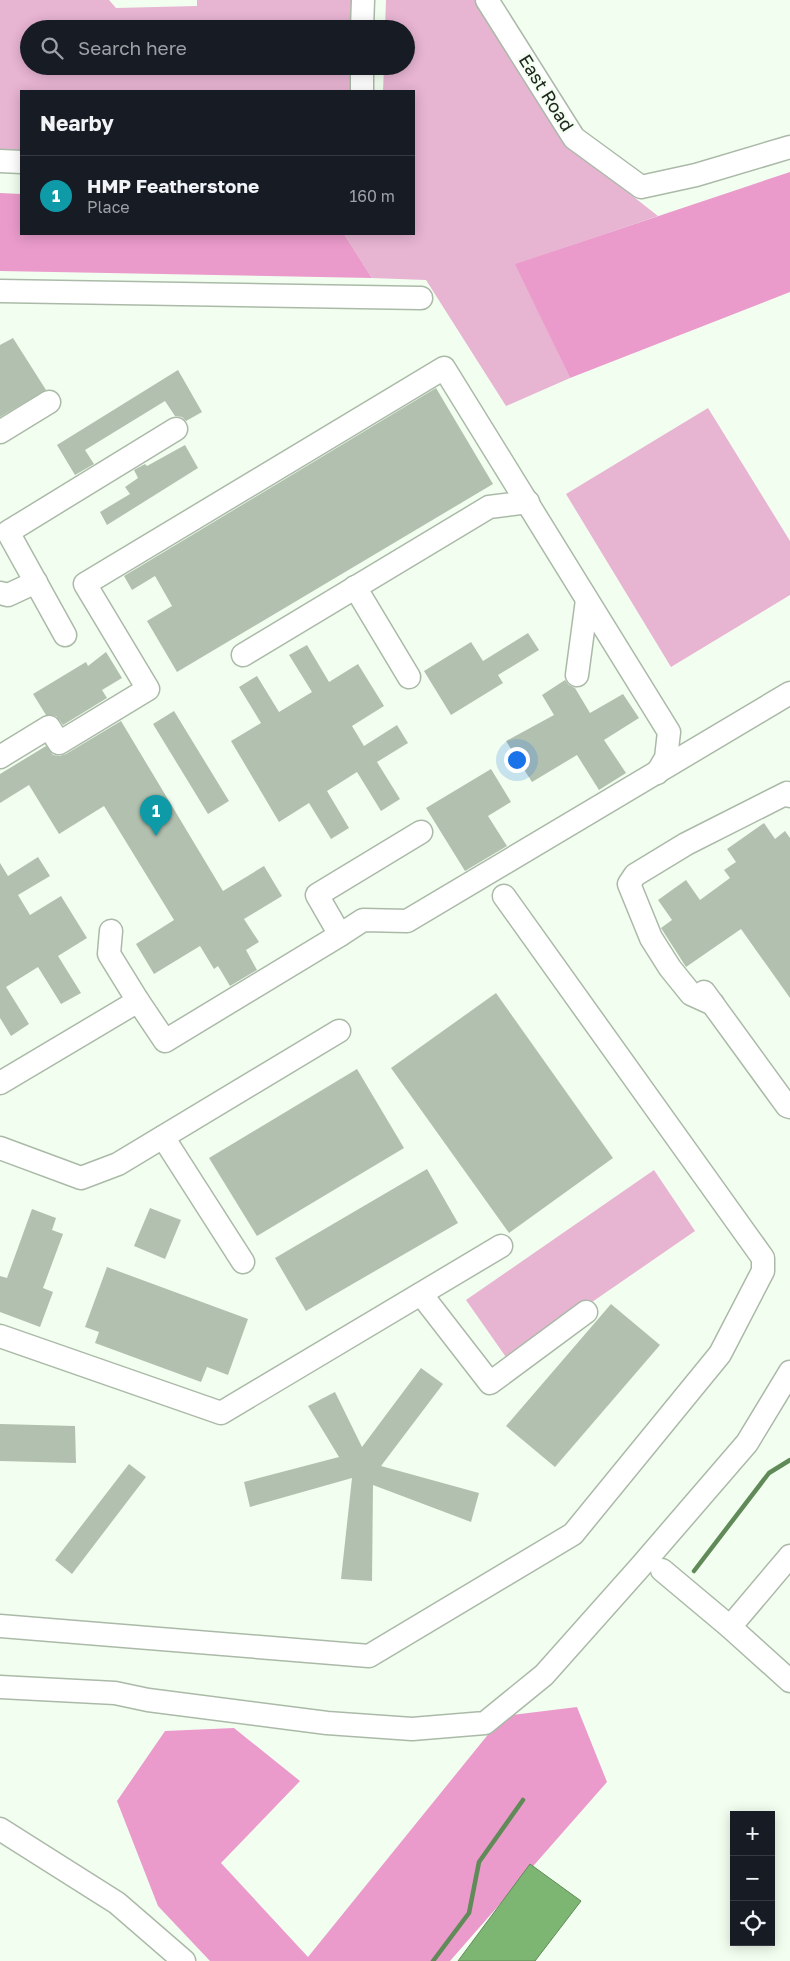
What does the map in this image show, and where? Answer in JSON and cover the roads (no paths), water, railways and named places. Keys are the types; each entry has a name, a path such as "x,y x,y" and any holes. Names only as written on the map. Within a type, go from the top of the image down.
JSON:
{"street":[{"path":"362,20 363,0"},
{"name":"East Road","path":"487,0 574,138 641,187 696,175 790,147"},
{"path":"362,75 362,90"},
{"path":"0,161 20,162"},
{"path":"0,291 421,298"},
{"path":"0,757 49,727 59,743 148,689 85,584 444,368 669,732 666,758 656,773"},
{"path":"0,432 49,402"},
{"path":"65,635 36,582 3,529 176,429"},
{"path":"242,655 489,507 528,502"},
{"path":"0,593 8,595 36,582"},
{"path":"355,587 409,677"},
{"path":"577,675 587,600"},
{"path":"111,931 109,954 165,1041 363,920 407,921 790,693"},
{"path":"712,1004 691,994 670,968 651,938 628,884 635,875 686,844 788,793 790,796"},
{"path":"340,935 317,895 421,832"},
{"path":"0,1626 369,1656 572,1534 720,1354 763,1271 763,1258 504,896"},
{"path":"693,977 787,1106 790,1107"},
{"path":"0,1083 138,1001"},
{"path":"0,1148 81,1178 118,1164 338,1031"},
{"path":"163,1137 243,1262"},
{"path":"0,1336 221,1413 501,1246"},
{"path":"421,1294 490,1382 586,1312"},
{"path":"0,1687 115,1693 148,1700 317,1721 412,1729 485,1723 544,1675 660,1544 747,1443 790,1372"},
{"path":"730,1627 790,1556"},
{"path":"662,1570 790,1681"},
{"path":"0,1829 117,1903 184,1961"}],"waterway":[{"path":"694,1571 769,1473 790,1460"},
{"path":"433,1961 469,1913 479,1862 523,1800"}],"place":[{"name":"HMP Featherstone","path":"156,836"}]}
